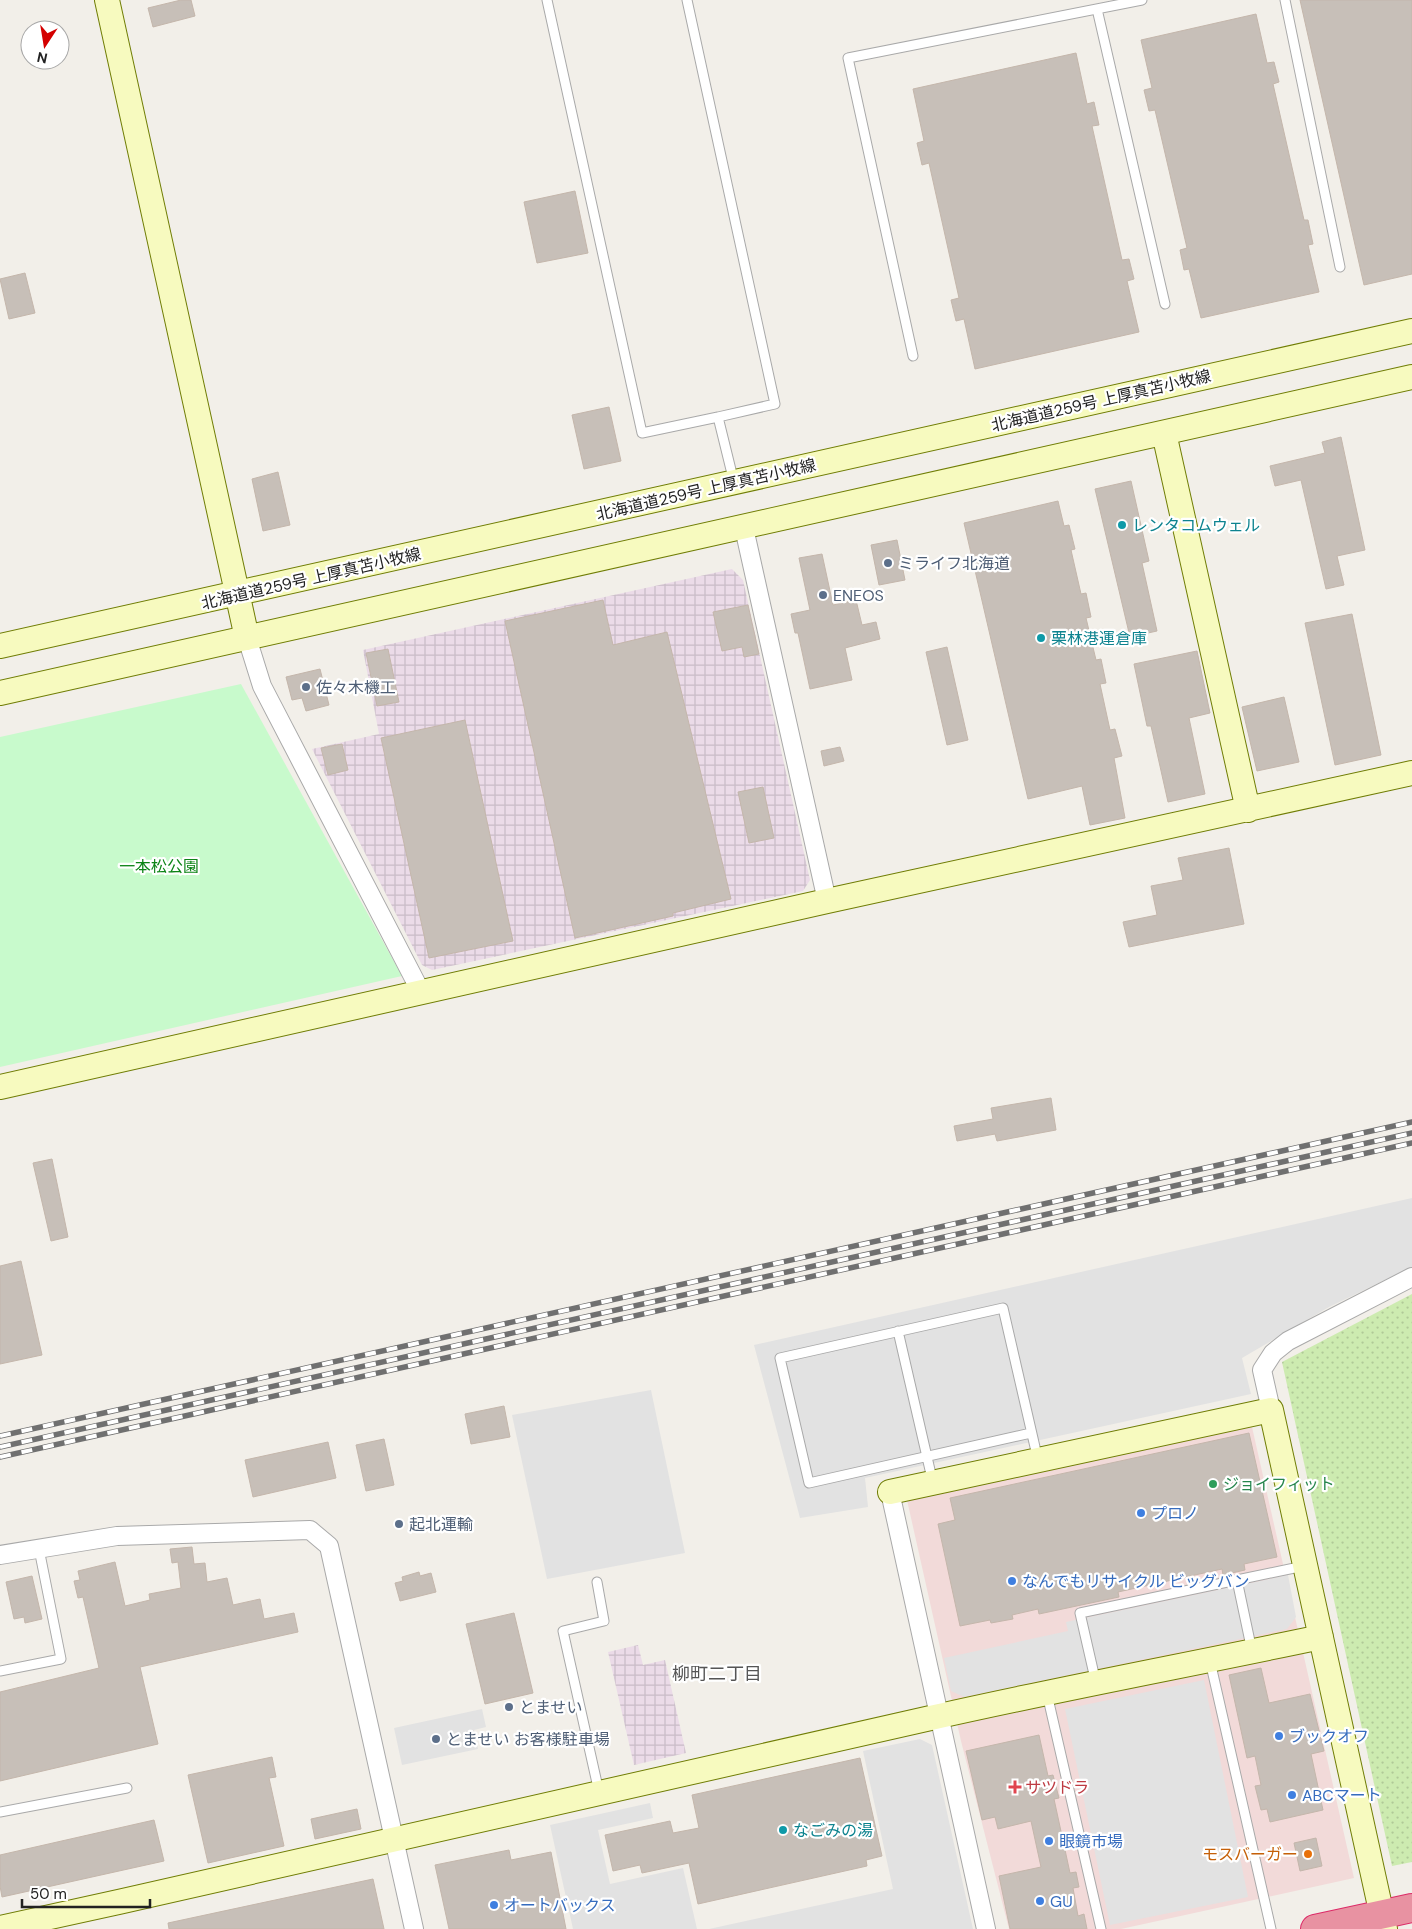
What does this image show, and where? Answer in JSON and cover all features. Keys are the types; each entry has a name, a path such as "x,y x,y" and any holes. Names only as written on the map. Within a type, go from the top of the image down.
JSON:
{"highway":[{"path":"1315,1929 1383,1922 1412,1908"}],"street":[{"path":"107,0 237,594 247,638 262,686 421,992"},
{"name":"北海道道259号 上厚真苫小牧線","path":"0,646 1412,331"},
{"path":"0,693 1412,377"},
{"path":"1164,433 1248,810"},
{"path":"744,528 827,901"},
{"path":"0,1087 827,901 1412,773"},
{"path":"1383,1922 1262,1370 1273,1353 1288,1341 1412,1277"},
{"path":"986,1929 890,1492 1271,1410"},
{"path":"0,1555 117,1536 310,1530 328,1546 414,1929"},
{"path":"0,1928 394,1842 599,1793 938,1717 1321,1637"}],"lane":[{"path":"547,0 642,433 775,404 687,0"},
{"path":"913,356 848,58 1142,0"},
{"path":"1285,0 1340,267"},
{"path":"1097,9 1165,304"},
{"path":"718,417 734,482"},
{"path":"1031,1433 809,1483 780,1358 1003,1308 1038,1460"},
{"path":"898,1332 933,1483"},
{"path":"0,1671 62,1659 39,1548"},
{"path":"1096,1684 1080,1613 1306,1566"},
{"path":"1236,1580 1252,1651"},
{"path":"596,1582 604,1621 563,1631 599,1793"},
{"path":"1210,1660 1271,1929"},
{"path":"1047,1694 1101,1929"},
{"path":"0,1812 127,1788"}],"shaded area":[{"path":"732,569 743,580 810,880 803,891 432,970 422,965 312,749 379,734 363,650"},
{"path":"1412,1198 1412,1267 1329,1307 1242,1358 1251,1394 865,1478 868,1507 800,1518 754,1345"},
{"path":"651,1390 685,1553 547,1579 512,1415"},
{"path":"1252,1427 1354,1878 1121,1929 1009,1929 961,1741 907,1500"},
{"path":"1288,1575 1296,1617 1287,1629 964,1697 951,1691 944,1658 1068,1631 1066,1622"},
{"path":"638,1645 643,1665 665,1660 686,1753 634,1765 608,1652"},
{"path":"1204,1680 1248,1897 1110,1925 1065,1709"},
{"name":"とませい お客様駐車場","path":"482,1709 486,1727 474,1730 478,1749 402,1765 394,1728"},
{"path":"920,1739 932,1745 973,1929 709,1929 893,1889 863,1751"},
{"path":"650,1803 653,1818 598,1830 610,1884 683,1868 697,1929 573,1929 550,1825"}],"green space":[{"name":"一本松公園","path":"241,684 402,976 0,1067 0,737"},
{"path":"1412,1294 1412,1862 1392,1866 1282,1362"}],"building":[{"path":"181,0 191,0 195,16 153,27 148,8"},
{"path":"1300,0 1412,0 1412,274 1364,285"},
{"path":"1256,14 1267,63 1274,62 1279,82 1273,84 1304,220 1308,220 1313,244 1308,245 1319,292 1201,318 1189,269 1184,270 1180,250 1187,248 1155,110 1149,111 1144,90 1152,88 1141,40"},
{"path":"1076,53 1087,104 1094,102 1099,125 1092,126 1122,260 1129,259 1134,279 1127,281 1139,332 975,369 964,319 956,321 951,300 959,298 929,163 922,165 917,143 924,141 913,89"},
{"path":"575,191 588,253 537,263 524,202"},
{"path":"25,273 35,313 9,319 0,279"},
{"path":"609,407 621,461 584,469 572,415"},
{"path":"1341,437 1365,550 1337,556 1344,585 1326,589 1301,480 1275,486 1270,466 1325,453 1322,442"},
{"path":"278,472 290,525 263,531 252,479"},
{"name":"レンタコムウェル","path":"1131,481 1149,561 1142,563 1157,631 1130,637 1095,489"},
{"name":"栗林港運倉庫","path":"1058,501 1064,526 1069,525 1075,549 1071,550 1081,594 1086,593 1091,617 1086,618 1096,660 1101,659 1106,683 1100,684 1110,730 1115,729 1122,756 1114,758 1125,818 1090,825 1082,786 1028,799 964,523"},
{"name":"ミライフ北海道","path":"897,540 905,580 879,585 871,545"},
{"path":"822,554 833,605 856,600 862,625 876,622 880,639 845,648 852,680 810,689 798,633 795,633 791,614 810,610 799,558"},
{"path":"603,600 613,645 667,632 731,899 673,913 673,916 575,938 505,621"},
{"path":"748,605 759,654 744,657 742,647 722,651 713,612"},
{"path":"1352,614 1381,755 1335,765 1305,623"},
{"path":"947,647 968,740 947,745 926,652"},
{"path":"388,649 399,702 377,706 366,653"},
{"path":"1197,651 1210,713 1189,718 1205,794 1168,802 1151,726 1147,726 1134,664"},
{"name":"佐々木機工","path":"320,669 329,705 306,711 302,698 292,700 286,677"},
{"path":"1284,697 1299,762 1257,771 1242,707"},
{"path":"465,720 513,941 429,958 381,738"},
{"path":"342,744 348,770 328,775 321,748"},
{"path":"840,747 844,761 824,766 821,751"},
{"path":"763,787 774,838 749,843 738,792"},
{"path":"1229,848 1244,924 1129,947 1123,922 1157,915 1151,886 1183,880 1178,858"},
{"path":"1051,1098 1056,1130 997,1141 995,1134 957,1141 954,1126 993,1119 991,1108"},
{"path":"52,1159 68,1237 51,1241 33,1163"},
{"path":"21,1261 42,1355 0,1364 0,1266"},
{"path":"504,1406 510,1437 471,1444 465,1414"},
{"path":"1249,1433 1277,1557 1244,1564 1245,1570 1223,1575 1222,1569 1118,1592 1119,1597 1039,1614 1038,1609 1012,1615 1013,1619 991,1623 990,1620 960,1626 938,1524 955,1520 950,1498"},
{"path":"384,1439 394,1485 366,1491 356,1445"},
{"path":"328,1442 336,1478 253,1497 245,1460"},
{"path":"192,1547 194,1564 205,1563 207,1582 227,1578 233,1605 260,1599 264,1619 294,1613 298,1632 140,1667 158,1744 0,1781 0,1692 99,1668 83,1597 78,1598 74,1581 80,1580 78,1571 115,1562 125,1606 150,1600 149,1594 181,1588 178,1562 172,1563 170,1549"},
{"path":"419,1572 420,1576 431,1573 436,1592 400,1601 395,1583 403,1581 402,1577"},
{"path":"32,1576 42,1619 25,1623 24,1617 14,1619 6,1582"},
{"path":"514,1613 533,1693 485,1704 466,1624"},
{"path":"1261,1668 1269,1703 1310,1694 1324,1751 1311,1754 1323,1810 1270,1822 1267,1809 1261,1810 1255,1786 1261,1785 1255,1756 1247,1758 1229,1675"},
{"path":"1039,1735 1048,1776 1053,1775 1059,1798 1054,1799 1070,1873 1076,1872 1079,1887 1073,1888 1078,1916 1084,1914 1087,1929 1010,1929 999,1876 1041,1867 1031,1821 998,1829 995,1817 982,1820 966,1751"},
{"path":"272,1757 276,1777 269,1778 284,1846 208,1863 188,1775"},
{"name":"なごみの湯","path":"860,1758 882,1856 866,1860 867,1866 698,1904 689,1863 642,1873 640,1865 613,1871 605,1835 670,1821 673,1833 699,1828 692,1795"},
{"path":"357,1809 361,1829 315,1839 311,1819"},
{"path":"154,1820 164,1861 2,1897 0,1855"},
{"name":"モスバーガー","path":"1316,1838 1322,1866 1300,1871 1294,1843"},
{"path":"509,1850 511,1860 551,1852 566,1929 449,1929 435,1865"},
{"path":"373,1879 384,1929 169,1929 168,1923"}],"railway":[{"path":"0,1436 1412,1122"},
{"path":"0,1447 1412,1133"},
{"path":"0,1457 1412,1143"}],"place":[{"name":"レンタコムウェル","path":"1122,525"},
{"name":"ミライフ北海道","path":"888,563"},
{"name":"ENEOS","path":"823,595"},
{"name":"栗林港運倉庫","path":"1041,638"},
{"name":"佐々木機工","path":"306,687"},
{"name":"ジョイフィット","path":"1213,1484"},
{"name":"プロノ","path":"1141,1513"},
{"name":"起北運輸","path":"399,1524"},
{"name":"なんでもリサイクル ビッグバン","path":"1012,1581"},
{"name":"とませい","path":"509,1707"},
{"name":"ブックオフ","path":"1279,1736"},
{"name":"とませい お客様駐車場","path":"436,1739"},
{"name":"サツドラ","path":"1015,1787"},
{"name":"ABCマート","path":"1292,1795"},
{"name":"なごみの湯","path":"783,1830"},
{"name":"眼鏡市場","path":"1049,1841"},
{"name":"モスバーガー","path":"1308,1854"},
{"name":"GU","path":"1040,1901"},
{"name":"オートバックス","path":"494,1905"}],"district":[{"name":"柳町二丁目","path":"717,1674"}]}
